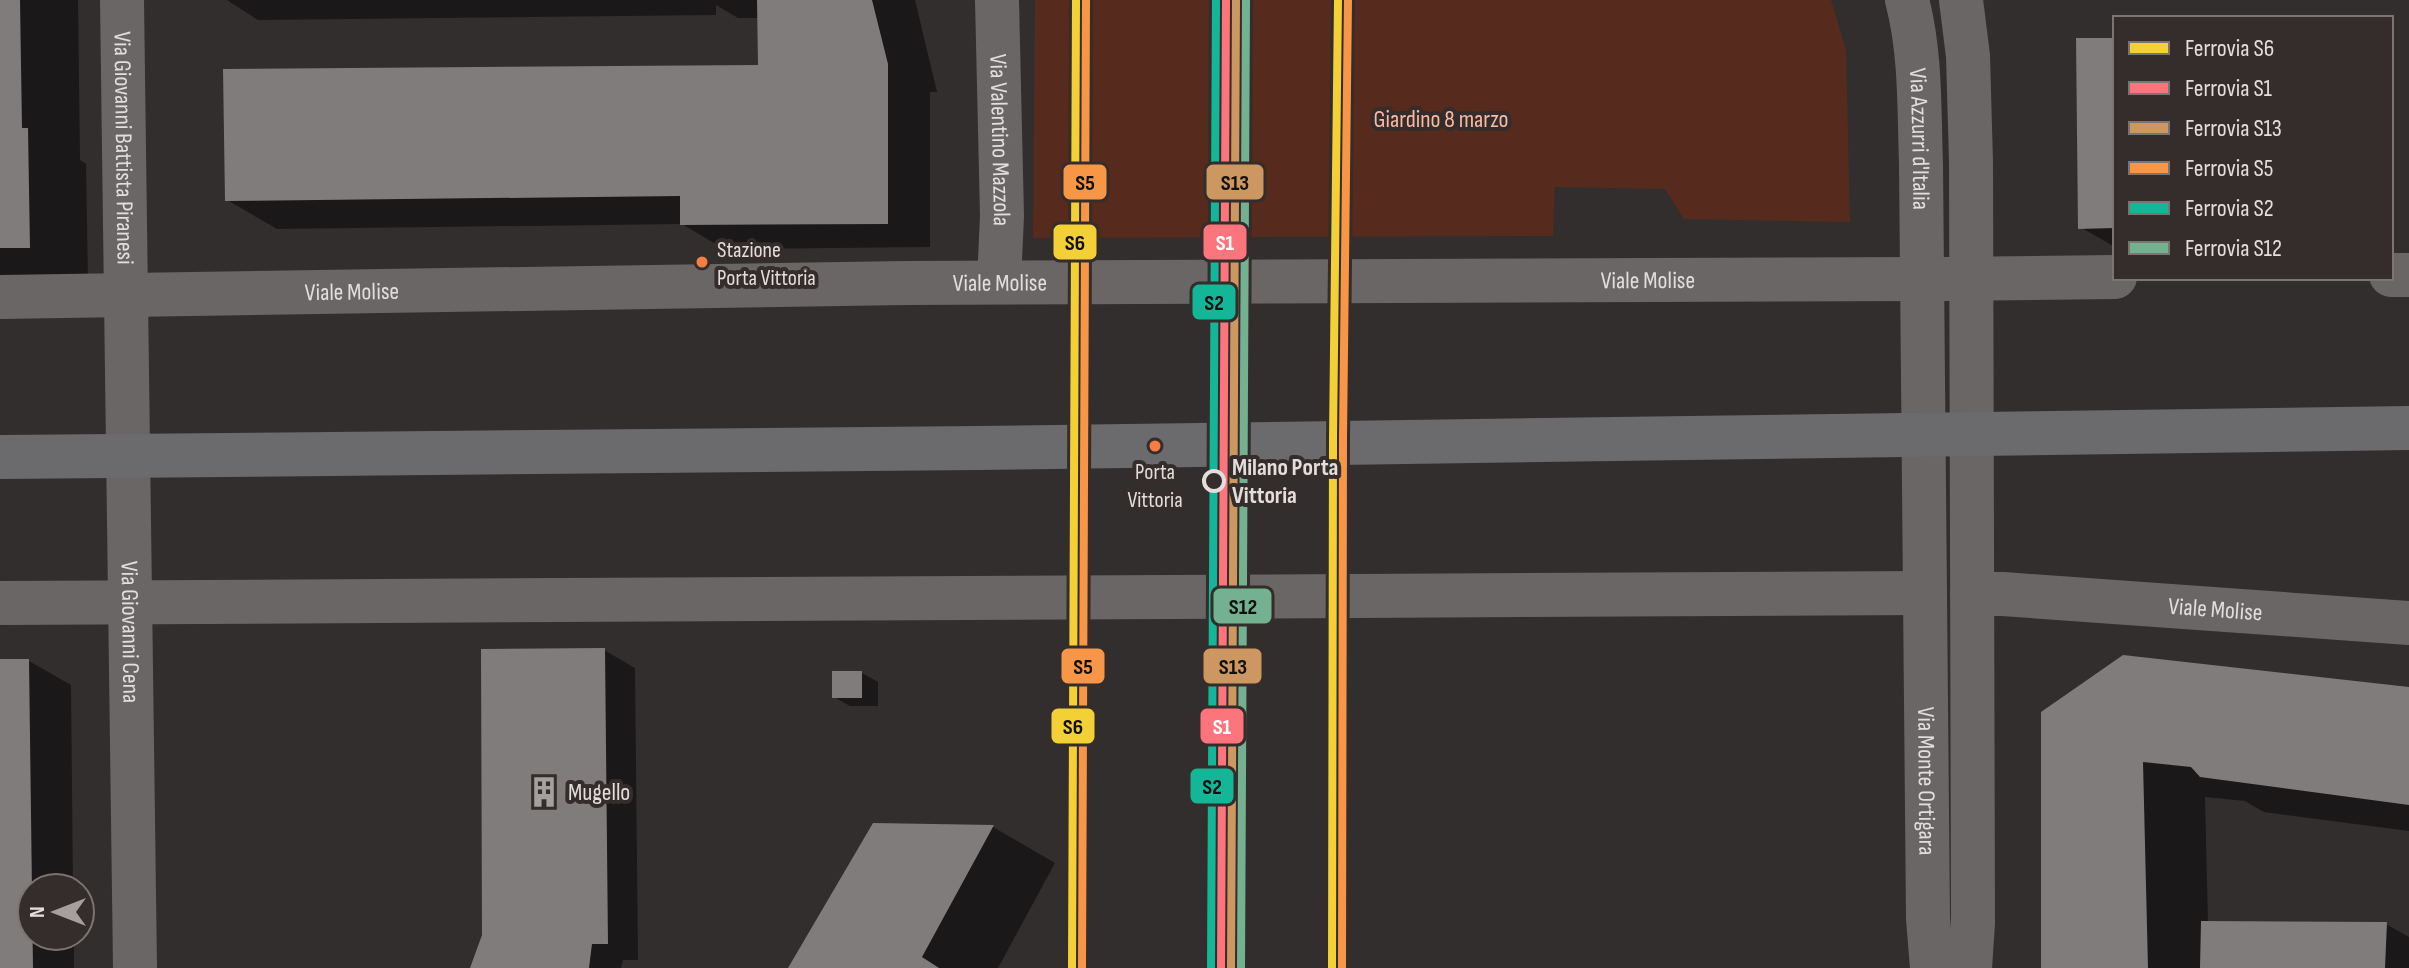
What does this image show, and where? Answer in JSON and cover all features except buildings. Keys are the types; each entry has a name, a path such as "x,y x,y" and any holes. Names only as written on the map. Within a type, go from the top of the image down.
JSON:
{"main road":[{"path":"0,457 948,449 2409,428"}],"street":[{"name":"Via Giovanni Battista Piranesi","path":"122,0 126,294"},
{"name":"Via Valentino Mazzola","path":"997,0 1002,216 999,282"},
{"name":"Via Azzurri d'Italia","path":"1907,0 1913,24 1919,87 1922,279"},
{"name":"Via Azzurri d'Italia","path":"1961,0 1968,56 1971,279"},
{"name":"Viale Molise","path":"0,297 999,282 2113,277"},
{"path":"1922,279 1925,593"},
{"path":"1971,279 1972,594"},
{"name":"Via Giovanni Cena","path":"126,294 135,968"},
{"name":"Viale Molise","path":"0,603 1925,593 2003,594 2409,623"},
{"name":"Via Monte Ortigara","path":"1925,593 1928,918 1932,968"},
{"name":"Via Monte Ortigara","path":"1970,968 1973,923 1972,594"}],"green space":[{"name":"Giardino 8 marzo","path":"1035,0 1831,0 1846,50 1850,222 1684,219 1665,189 1555,187 1553,236 1033,238"}],"rail line":[{"name":"S6","path":"1072,968 1076,0"},
{"name":"S5","path":"1082,968 1086,0"},
{"name":"S2","path":"1211,968 1216,0"},
{"name":"S1","path":"1221,968 1226,0"},
{"name":"S13","path":"1231,968 1236,0"},
{"name":"S12","path":"1241,968 1246,0"},
{"name":"S6","path":"1332,968 1338,0"},
{"name":"S5","path":"1342,968 1348,0"}],"place":[{"name":"Stazione Porta Vittoria","path":"702,262"},
{"name":"Porta Vittoria","path":"1155,446"},
{"name":"Milano Porta Vittoria","path":"1214,481"},
{"name":"Mugello","path":"544,792"}]}
